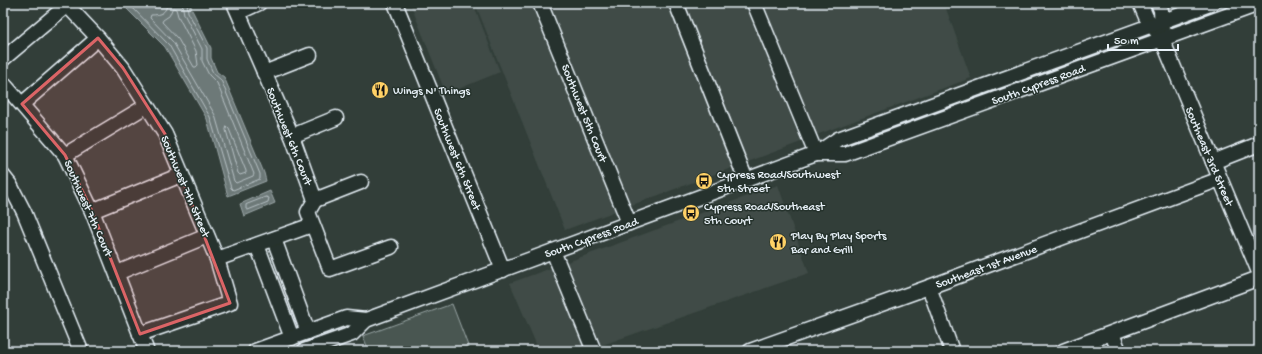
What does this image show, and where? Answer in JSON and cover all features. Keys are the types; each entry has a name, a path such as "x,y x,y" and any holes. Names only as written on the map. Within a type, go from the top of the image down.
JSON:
{"street":[{"path":"236,7 259,3"},
{"name":"Southwest 6th Street","path":"395,3 503,270"},
{"name":"Southwest 5th Court","path":"540,3 629,223"},
{"path":"676,3 746,180"},
{"path":"754,3 816,154"},
{"path":"1140,3 1146,17 1157,23"},
{"path":"1158,3 1161,10 1157,23 1162,39"},
{"name":"South Cypress Road","path":"304,351 352,334 366,320 816,154 838,139 1213,3"},
{"path":"3,59 65,4"},
{"name":"Southwest 7th Street","path":"65,4 98,38 123,68 165,134 217,259 230,302 140,334"},
{"name":"South Cypress Road","path":"816,154 845,154 1259,4"},
{"name":"Southwest 6th Court","path":"236,7 292,136 315,200 308,212 330,269 391,247"},
{"path":"22,104 98,38"},
{"name":"Southeast 3rd Street","path":"1162,39 1257,264"},
{"path":"264,72 310,54"},
{"name":"Southwest 7th Court","path":"3,83 65,155 92,211 146,349"},
{"path":"65,155 146,106"},
{"path":"292,136 336,118"},
{"path":"1213,162 1259,144"},
{"path":"92,211 181,174"},
{"path":"3,176 10,185 24,212 81,351"},
{"name":"Southeast 1st Avenue","path":"750,351 929,287 1220,179"},
{"path":"315,200 361,182"},
{"path":"217,259 312,224"},
{"path":"117,273 207,236"},
{"path":"274,239 308,332"},
{"path":"257,245 292,338"},
{"path":"553,251 594,351"},
{"path":"1064,351 1259,278"},
{"path":"929,287 952,351"},
{"name":"South Cypress Road","path":"255,351 346,318 366,320"},
{"path":"1112,334 1119,351"}],"highlighted area":[{"path":"98,38 123,68 165,134 230,303 140,334 92,211 65,155 22,104"}],"shaded area":[{"path":"410,3 473,3 500,72 446,94"},
{"path":"475,3 746,3 801,142 565,230"},
{"path":"760,3 944,3 971,78 816,135"},
{"path":"778,185 809,273 585,351 539,351 510,283"},
{"path":"452,304 470,351 369,351 363,336"}],"water":[{"path":"123,3 141,3 143,7 158,6 159,3 190,3 211,48 211,58 217,72 224,77 266,181 228,196 207,119 165,47 127,9"},
{"path":"270,191 275,203 244,216 240,204"}],"place":[{"name":"Wings N' Things","path":"380,90"},
{"name":"Cypress Road/Southwest 5th Street","path":"704,181"},
{"name":"Cypress Road/Southeast 5th Court","path":"691,213"},
{"name":"Play By Play Sports Bar and Grill","path":"778,242"}]}
